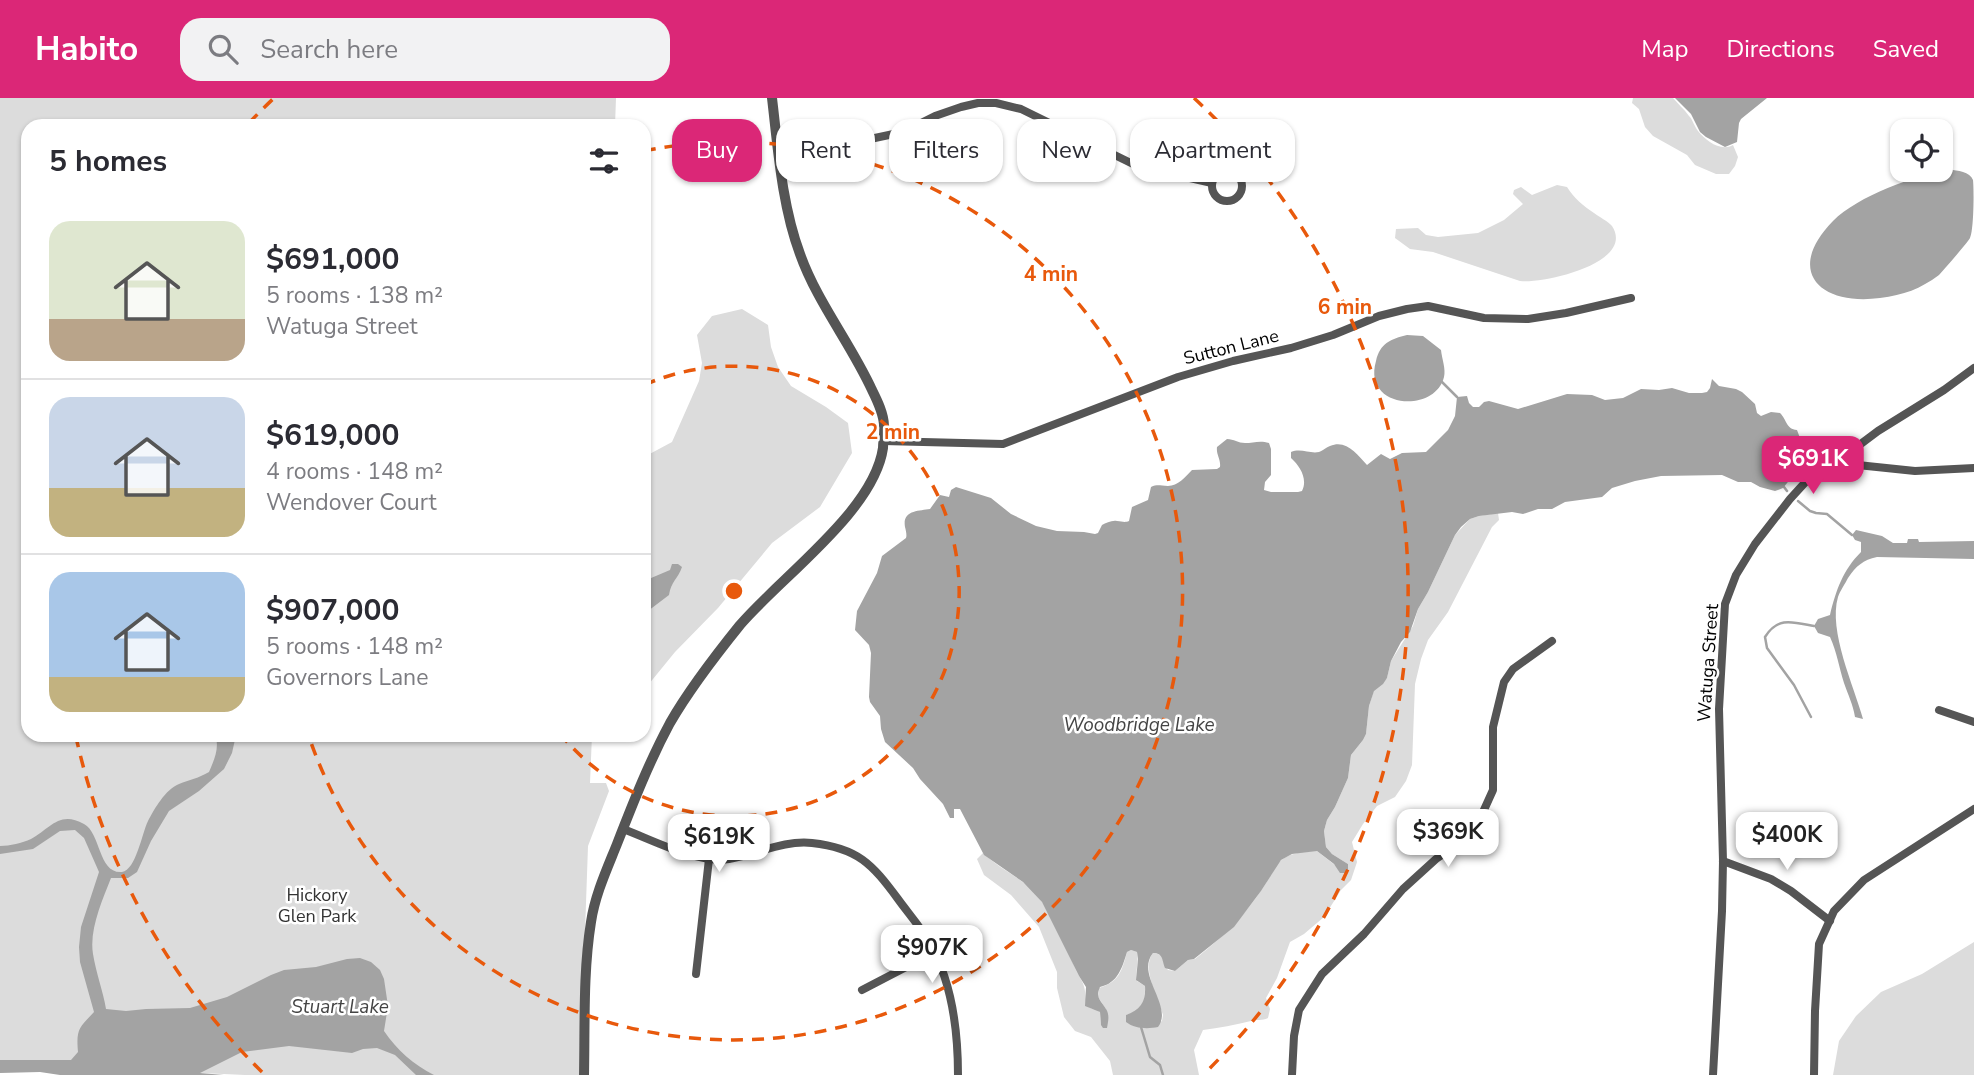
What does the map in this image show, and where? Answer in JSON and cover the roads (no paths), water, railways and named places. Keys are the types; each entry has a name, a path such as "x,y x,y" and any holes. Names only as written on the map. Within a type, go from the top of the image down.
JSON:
{"street":[{"path":"772,98 776,136"},
{"path":"875,138 903,132 960,102 996,103 1021,109 1137,166 1212,183"},
{"path":"584,1075 587,961 591,919 640,785 670,723 696,682 742,623 855,506 874,476 882,451 885,424 877,400 801,259 790,223 783,182"},
{"name":"Sutton Lane","path":"883,441 1003,444 1178,377 1291,348 1334,335 1379,316 1407,309 1427,306 1484,318 1528,319 1631,298"},
{"name":"Watuga Street","path":"1713,1075 1722,911 1719,709 1725,604 1736,575 1755,544 1811,476 1842,458 1974,368"},
{"path":"1842,458 1848,464 1915,471 1974,468"},
{"path":"1292,1075 1294,1036 1299,1010 1322,974 1364,934 1403,889 1455,846 1479,821 1493,790 1493,727 1504,682 1513,669 1552,641"},
{"path":"1940,710 1974,722"},
{"path":"1815,1075 1819,944 1834,911 1864,880 1974,809"},
{"path":"623,829 709,859 729,859 795,842 829,846 851,852 863,860 883,877 928,939 935,953 956,1020 958,1075"},
{"path":"696,974 709,859"},
{"path":"1723,861 1771,879 1830,920"},
{"path":"862,990 935,953"}],"water":[{"path":"1675,98 1767,98 1741,119 1737,142 1725,147 1700,132 1691,114"},
{"path":"1953,170 1966,173 1973,180 1970,238 1939,275 1911,291 1880,298 1859,299 1840,296 1826,290 1816,281 1811,269 1811,255 1818,239 1844,212 1888,188 1905,182 1953,182"},
{"path":"1407,335 1423,336 1441,350 1444,367 1444,377 1438,389 1428,397 1415,401 1401,401 1389,397 1379,389 1375,377 1376,361 1383,346 1391,340"},
{"name":"Woodbridge Lake","path":"1712,379 1719,386 1742,392 1755,404 1757,413 1761,416 1771,412 1780,413 1789,426 1797,430 1803,446 1800,463 1783,488 1775,491 1722,475 1661,476 1612,488 1602,497 1565,502 1552,509 1470,519 1455,535 1418,609 1410,632 1391,661 1387,678 1374,691 1369,706 1366,734 1351,755 1348,778 1327,820 1324,831 1326,847 1348,864 1348,870 1340,873 1334,864 1317,851 1292,854 1281,860 1234,927 1194,959 1188,960 1175,971 1165,968 1160,956 1153,953 1148,971 1161,1010 1162,1019 1158,1027 1142,1028 1126,1022 1126,1015 1142,1004 1145,991 1145,986 1136,980 1137,952 1131,950 1127,952 1115,978 1100,987 1099,999 1108,1016 1107,1028 1103,1028 1100,1012 1085,1006 1086,987 1042,902 1023,882 984,855 960,809 954,809 954,818 950,818 943,804 913,768 885,742 880,716 870,702 871,653 869,645 855,630 857,611 877,573 882,556 906,538 906,517 912,512 930,509 940,495 949,497 951,490 956,487 991,498 1011,514 1036,526 1057,531 1095,534 1107,523 1129,521 1132,507 1148,500 1151,487 1175,484 1192,470 1220,467 1217,447 1227,439 1243,443 1269,443 1271,475 1265,482 1264,490 1298,492 1302,491 1304,486 1304,477 1291,458 1291,452 1319,452 1341,444 1351,449 1367,465 1381,454 1390,459 1402,453 1426,452 1448,430 1455,416 1457,397 1467,396 1473,407 1479,407 1489,401 1518,409 1567,394 1592,395 1605,400 1623,398 1641,389 1672,388 1689,393 1702,393 1710,388"},
{"path":"1856,530 1882,536 1893,543 1907,543 1908,539 1918,539 1919,542 1974,541 1974,559 1877,557 1860,564 1848,578 1838,597 1836,626 1843,658 1863,719 1855,717 1830,637 1818,633 1814,626 1818,619 1830,615 1841,581 1861,552 1861,542 1855,540 1852,535"},
{"path":"672,564 682,567 669,595 651,609 651,578 670,570"},
{"name":"Stuart Lake","path":"217,742 234,742 224,769 199,791 169,811 137,872 128,878 111,878 97,916 92,945 106,1009 126,1011 190,1008 227,997 284,970 360,958 371,962 380,970 384,979 388,1006 384,1031 406,1056 434,1075 416,1075 395,1055 377,1048 352,1053 289,1046 242,1052 200,1073 224,1075 0,1073 0,1060 71,1060 78,1052 80,1029 94,1012 80,962 81,927 99,872 84,838 75,830 60,831 33,849 0,854 0,846 31,839 55,822 75,820 90,829 108,867 114,871 127,870 135,858 148,821 161,800 169,790 179,784 209,772"}],"waterway":[{"path":"1442,382 1457,397"},
{"path":"1784,487 1787,491"},
{"path":"1798,501 1810,511 1827,514 1852,535"},
{"path":"1811,717 1794,685 1767,648 1765,637 1781,623 1814,626"},
{"path":"1141,1027 1150,1057 1160,1065 1163,1075"}],"park label":[{"name":"Hickory Glen Park","path":"317,905"}]}
